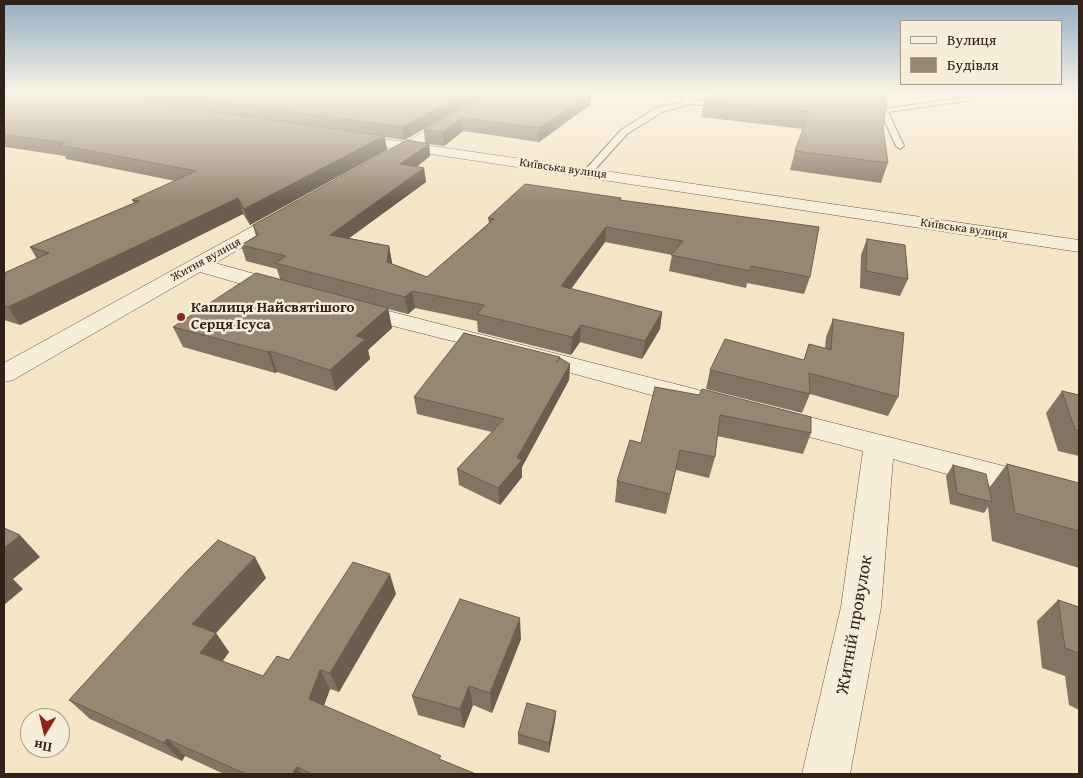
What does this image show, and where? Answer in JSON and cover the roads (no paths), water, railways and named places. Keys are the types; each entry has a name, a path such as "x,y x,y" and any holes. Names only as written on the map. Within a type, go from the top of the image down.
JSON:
{"street":[{"path":"366,170 437,130"},
{"name":"Київська вулиця","path":"330,135 1079,246"},
{"name":"Житня вулиця","path":"4,374 307,203"},
{"path":"198,265 321,300 715,403"},
{"path":"744,410 1079,498"},
{"name":"Житній провулок","path":"826,774 862,607 879,444"}],"lane":[{"path":"587,173 627,130"},
{"path":"893,130 900,146"}],"place":[{"name":"Каплиця Найсвятішого Серця Ісуса","path":"181,317"}]}
